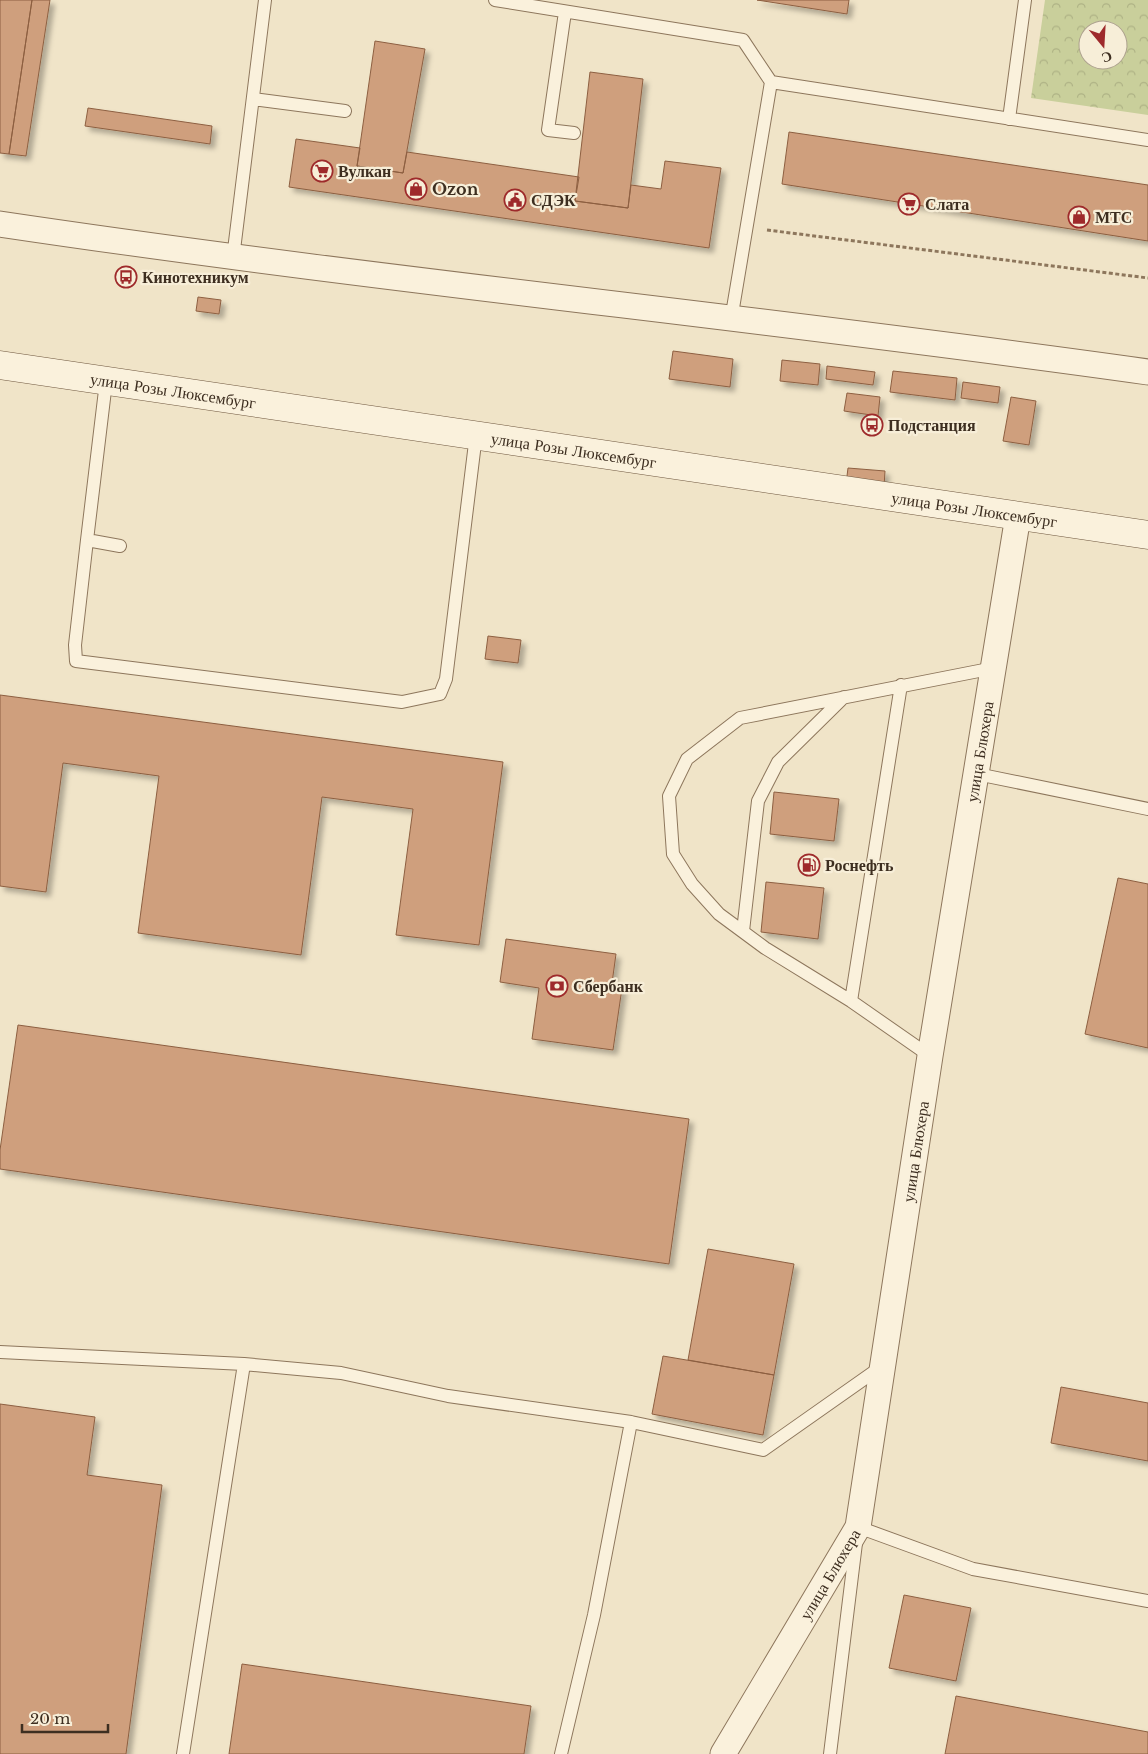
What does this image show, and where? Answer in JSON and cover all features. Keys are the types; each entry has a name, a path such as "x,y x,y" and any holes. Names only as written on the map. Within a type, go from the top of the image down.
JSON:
{"main road":[{"name":"улица Розы Люксембург","path":"0,365 1148,535"}],"street":[{"path":"0,224 233,258 1148,372"},
{"name":"улица Блюхера","path":"723,1754 858,1527 930,1056 1018,516"}],"lane":[{"path":"233,258 265,0"},
{"path":"495,0 743,40 770,82 731,320"},
{"path":"1009,119 1025,0"},
{"path":"565,12 548,130 574,134"},
{"path":"770,82 1148,140"},
{"path":"253,99 345,111"},
{"path":"106,382 75,645 76,661 402,702 440,694 446,679 476,435"},
{"path":"87,540 120,546"},
{"path":"930,1056 851,1001 811,978 719,914 692,884 673,854 669,796 687,759 740,718 994,668"},
{"path":"851,1001 901,685"},
{"path":"742,931 758,801 778,762 844,697"},
{"path":"977,774 1148,809"},
{"path":"0,1352 244,1364 341,1373 448,1396 631,1422 763,1450 883,1366"},
{"path":"183,1754 244,1364"},
{"path":"561,1754 594,1615 631,1422"},
{"path":"830,1754 858,1527 973,1569 1148,1601"}],"path":[{"path":"746,228 1148,278"}],"green space":[{"path":"1045,0 1148,0 1148,115 1031,98"}],"building":[{"path":"0,0 32,0 9,154 0,153"},
{"path":"32,0 50,0 26,156 9,154"},
{"path":"757,0 849,0 847,14"},
{"path":"375,41 425,49 403,173 357,166"},
{"path":"590,72 643,79 628,208 575,201"},
{"path":"88,108 212,126 210,144 85,126"},
{"path":"789,132 1148,185 1148,241 782,184"},
{"path":"296,139 360,148 357,166 403,173 407,152 579,177 575,201 628,208 631,185 661,189 665,161 721,168 709,248 289,187"},
{"path":"198,297 221,300 219,314 196,311"},
{"path":"673,351 733,359 730,387 669,379"},
{"path":"782,360 820,364 818,385 780,381"},
{"path":"827,366 875,372 873,385 826,379"},
{"path":"893,371 957,378 955,400 890,392"},
{"path":"963,382 1000,387 998,403 961,398"},
{"path":"847,393 880,397 878,416 844,411"},
{"path":"1011,397 1036,401 1029,445 1003,441"},
{"path":"848,468 885,471 884,487 846,484"},
{"path":"488,636 521,640 518,663 485,659"},
{"path":"0,695 503,762 479,945 396,935 413,809 322,797 301,955 138,933 159,776 63,763 46,892 0,886"},
{"path":"774,792 839,799 834,841 770,834"},
{"path":"1118,878 1148,884 1148,1048 1085,1034"},
{"path":"766,882 824,888 818,939 761,932"},
{"path":"506,939 616,954 612,983 622,988 613,1050 532,1039 539,988 500,982"},
{"path":"18,1025 689,1119 669,1264 0,1169 0,1150"},
{"path":"708,1249 794,1264 774,1375 688,1360"},
{"path":"663,1356 774,1375 763,1435 652,1414"},
{"path":"1061,1387 1148,1403 1148,1461 1051,1443"},
{"path":"0,1404 95,1417 87,1475 162,1485 126,1754 0,1754"},
{"path":"904,1595 971,1608 956,1681 889,1668"},
{"path":"242,1664 531,1706 524,1754 229,1754"},
{"path":"956,1696 1148,1732 1148,1754 945,1754"}],"place":[{"name":"Вулкан","path":"322,171"},
{"name":"Ozon","path":"416,189"},
{"name":"СДЭК","path":"515,200"},
{"name":"Слата","path":"909,204"},
{"name":"МТС","path":"1079,217"},
{"name":"Кинотехникум","path":"126,277"},
{"name":"Подстанция","path":"872,425"},
{"name":"Роснефть","path":"809,865"},
{"name":"Сбербанк","path":"557,986"}]}
